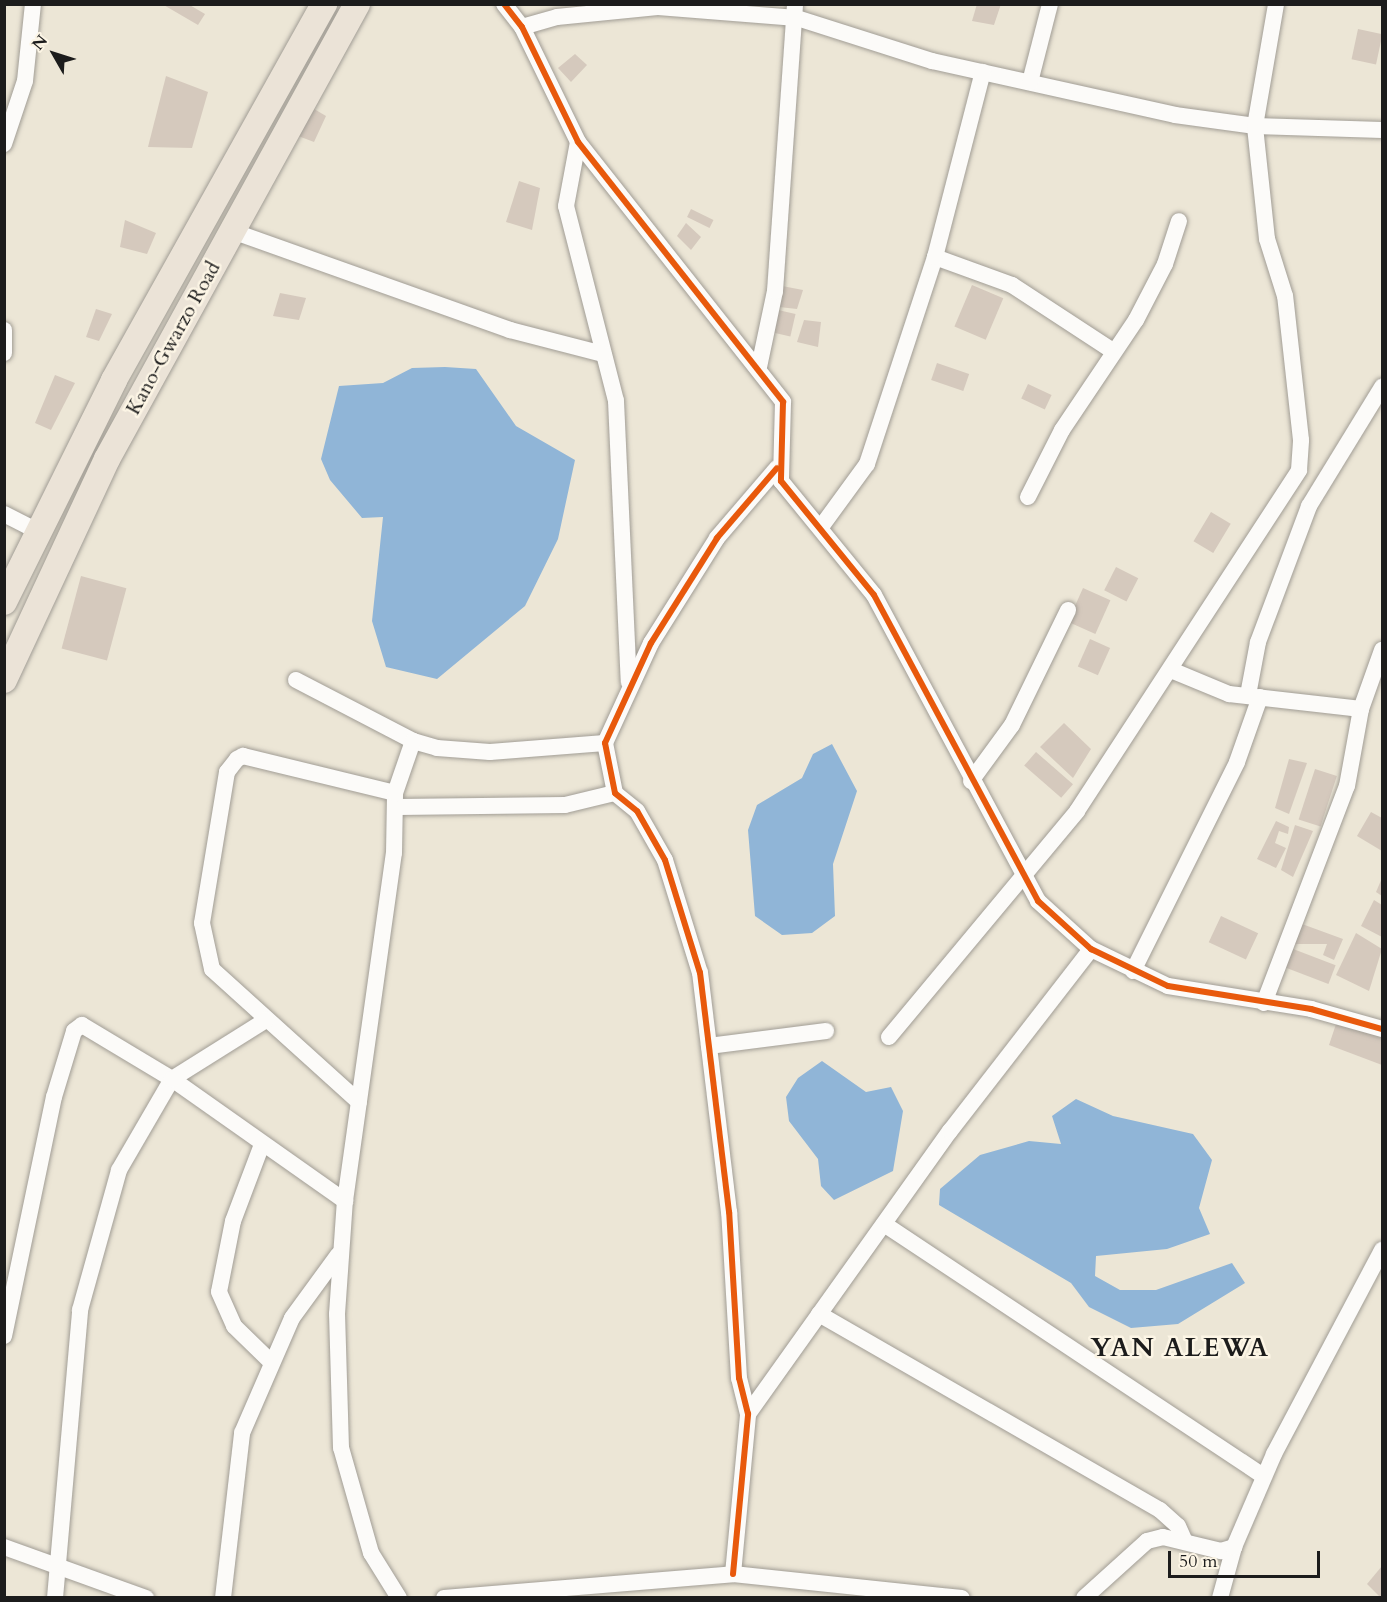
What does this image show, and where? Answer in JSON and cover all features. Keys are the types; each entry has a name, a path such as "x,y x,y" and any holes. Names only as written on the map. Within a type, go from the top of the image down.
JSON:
{"main road":[{"name":"Kano-Gwarzo Road","path":"4,602 114,380 324,4"},
{"name":"Kano-Gwarzo Road","path":"4,680 107,459 357,4"}],"street":[{"path":"4,144 25,81 33,4"},
{"path":"504,4 522,27 578,142 759,367 783,402 777,468 788,494 821,527 874,596 1021,879 1091,949 1132,971 1192,992 1311,1008 1383,1029"},
{"path":"1030,81 1050,4"},
{"path":"889,1037 1077,811 1152,688 1171,670 1299,470 1301,440 1285,296 1267,239 1255,126 1276,4"},
{"path":"522,27 557,17 658,7 796,11 983,72 1175,115 1255,126 1383,130"},
{"path":"759,367 775,291 796,11"},
{"path":"821,527 867,464 936,256 983,72"},
{"path":"578,142 566,206 619,429 629,683"},
{"path":"1028,497 1062,430 1160,273 1179,221"},
{"path":"232,231 510,330 603,354"},
{"path":"936,256 1012,285 1113,351"},
{"path":"4,330 4,353"},
{"path":"1132,971 1233,772 1254,696 1274,593 1321,480 1337,466 1383,387"},
{"path":"733,1574 748,1414 739,1378 729,1212 700,973 665,860 637,811 615,793 605,743 629,683 717,538 777,468"},
{"path":"1299,470 1321,480"},
{"path":"4,514 38,531"},
{"path":"971,781 1012,725 1068,610"},
{"path":"1264,1003 1347,786 1361,709 1377,687 1383,650"},
{"path":"1171,670 1229,694 1361,709"},
{"path":"296,680 413,741 460,752 605,743"},
{"path":"399,1598 371,1553 341,1448 338,1255 396,800 413,741"},
{"path":"359,1102 212,969 203,937 229,767 243,756 396,800 565,805 615,793"},
{"path":"748,1414 884,1224 1091,949"},
{"path":"55,1598 74,1352 89,1268 119,1170 172,1079 266,1020"},
{"path":"4,1336 54,1097 74,1031 87,1025 172,1079 261,1147 345,1201"},
{"path":"709,1046 826,1031"},
{"path":"261,1147 233,1221 219,1292 234,1326 271,1362"},
{"path":"884,1224 1263,1476"},
{"path":"1220,1598 1234,1547 1263,1476 1383,1250"},
{"path":"223,1598 234,1469 271,1362 292,1318 338,1255"},
{"path":"819,1314 1160,1510 1178,1526 1185,1542"},
{"path":"1084,1598 1147,1541 1163,1537 1221,1551 1234,1547"},
{"path":"4,1547 146,1598"},
{"path":"444,1598 733,1574 867,1592 962,1598"}],"water":[{"path":"412,368 476,369 516,426 575,460 558,539 525,606 437,679 386,667 372,621 383,517 362,518 330,480 321,459 339,386 383,383"},
{"path":"832,744 857,791 833,864 835,916 812,933 782,935 755,916 748,830 757,805 802,778 813,754"},
{"path":"822,1061 866,1092 891,1087 903,1111 893,1171 834,1200 821,1186 818,1159 789,1121 786,1097 798,1078"},
{"path":"1076,1099 1113,1116 1193,1134 1212,1160 1199,1208 1210,1234 1167,1249 1096,1256 1095,1276 1120,1290 1156,1290 1232,1263 1245,1283 1178,1324 1131,1328 1089,1307 1071,1283 939,1205 940,1189 980,1155 1029,1141 1061,1144 1052,1116"}],"building":[{"path":"162,4 188,4 205,14 198,25"},
{"path":"977,4 1001,4 994,25 972,21"},
{"path":"1358,29 1382,34 1376,65 1352,59"},
{"path":"575,54 587,65 571,82 558,68"},
{"path":"166,76 208,92 192,148 148,147"},
{"path":"309,106 326,116 314,142 293,134"},
{"path":"519,181 540,188 532,230 506,222"},
{"path":"691,209 713,220 710,228 687,217"},
{"path":"125,220 156,233 147,254 120,247"},
{"path":"686,223 701,237 691,250 677,236"},
{"path":"972,285 1003,298 986,340 954,326"},
{"path":"782,286 803,290 797,309 779,307"},
{"path":"280,293 306,298 299,320 273,316"},
{"path":"96,309 112,314 99,341 86,337"},
{"path":"778,310 796,314 790,336 773,332"},
{"path":"804,320 821,322 818,347 797,342"},
{"path":"937,363 969,374 963,391 931,380"},
{"path":"55,375 75,383 51,430 35,423"},
{"path":"1028,384 1052,395 1045,409 1021,399"},
{"path":"1211,512 1231,524 1213,553 1193,541"},
{"path":"1116,567 1138,578 1126,602 1104,590"},
{"path":"81,576 126,588 107,661 62,648"},
{"path":"1083,588 1110,600 1095,634 1068,622"},
{"path":"1090,639 1110,648 1098,675 1078,666"},
{"path":"1064,723 1091,749 1073,778 1040,747"},
{"path":"1036,752 1073,784 1061,798 1024,766"},
{"path":"1289,759 1307,763 1289,814 1275,808"},
{"path":"1315,769 1337,776 1320,827 1299,819"},
{"path":"1371,812 1382,818 1382,851 1357,836"},
{"path":"1276,821 1289,827 1288,834 1279,831 1275,843 1286,848 1276,868 1257,859"},
{"path":"1295,825 1313,831 1293,877 1281,870"},
{"path":"1382,878 1382,896 1376,892"},
{"path":"1374,900 1382,905 1382,937 1361,926"},
{"path":"1221,916 1258,933 1246,960 1209,942"},
{"path":"1302,924 1343,939 1334,960 1323,955 1327,944 1294,944"},
{"path":"1356,933 1382,949 1369,991 1336,975"},
{"path":"1288,947 1336,965 1328,984 1281,966"},
{"path":"1337,1021 1382,1037 1382,1065 1329,1045"},
{"path":"1382,1566 1382,1598 1381,1598 1367,1584"}],"cycle path":[{"path":"504,4 522,27 578,142 783,402 781,481 874,595 1038,901 1091,949 1168,986 1311,1009 1382,1029"},
{"path":"733,1574 748,1414 739,1378 729,1212 700,973 665,860 637,811 615,793 605,743 651,643 717,538 777,468"}],"district":[{"name":"YAN ALEWA","path":"1180,1348"}]}
